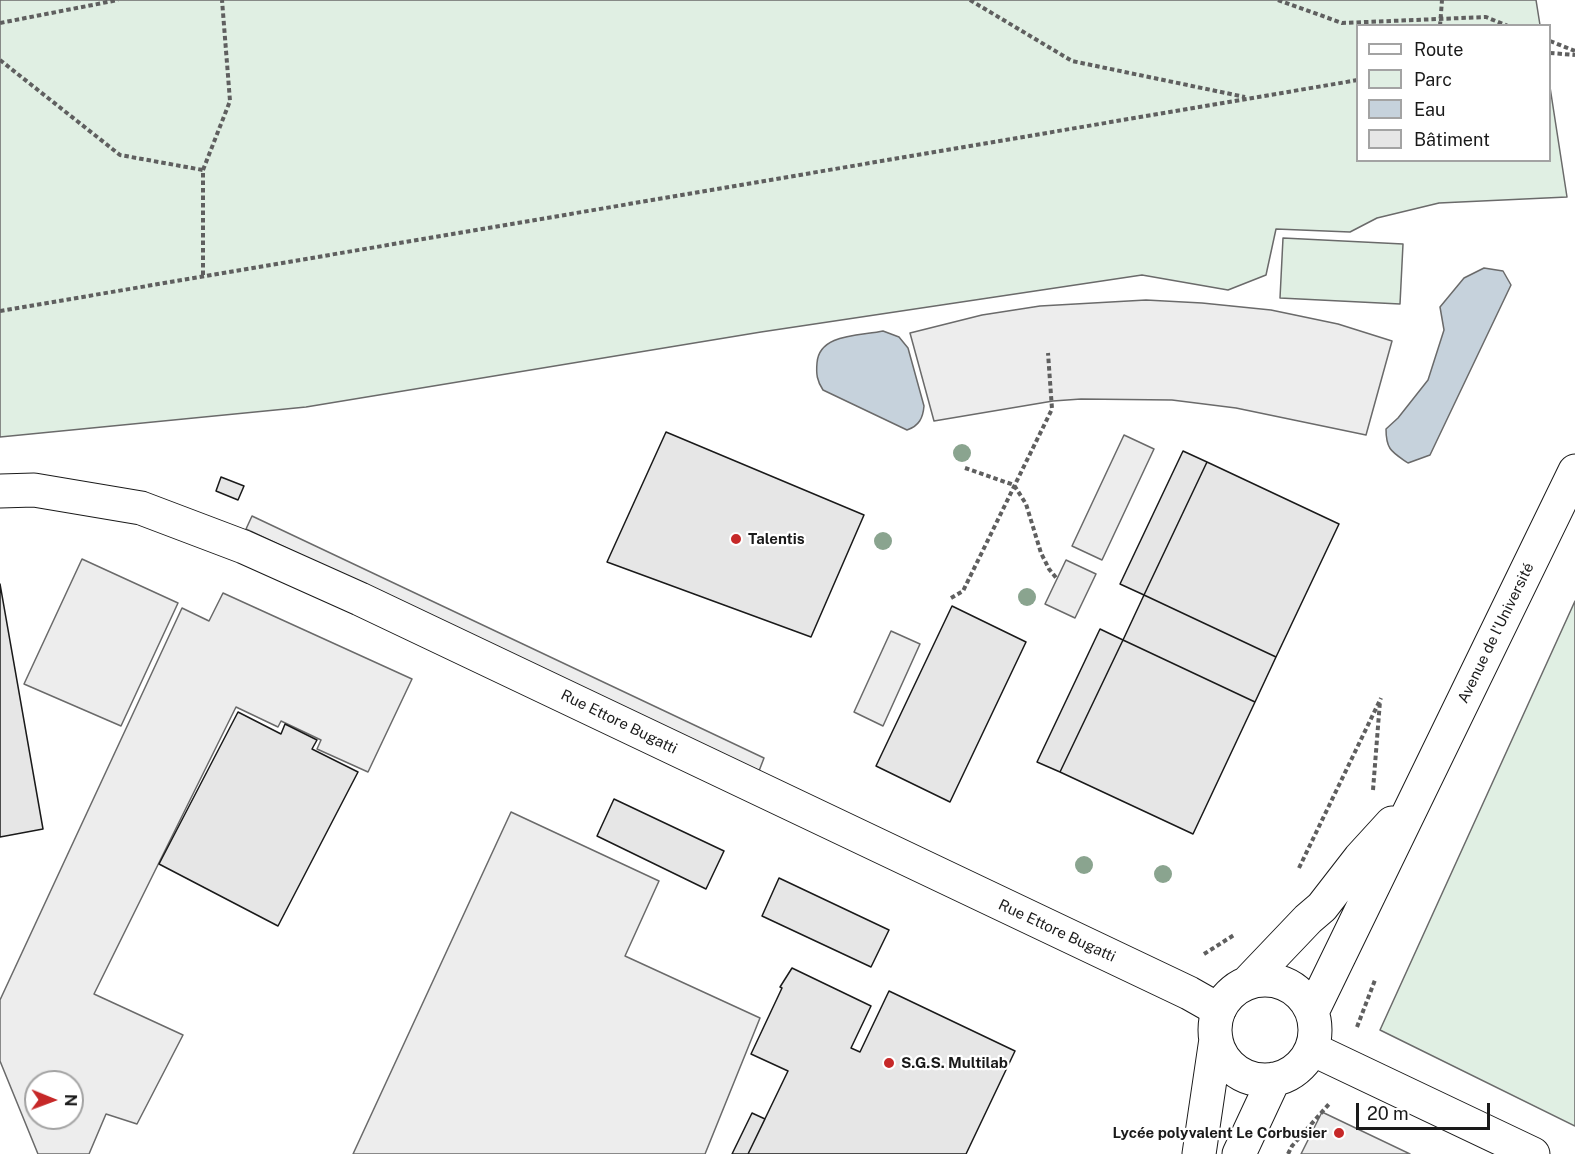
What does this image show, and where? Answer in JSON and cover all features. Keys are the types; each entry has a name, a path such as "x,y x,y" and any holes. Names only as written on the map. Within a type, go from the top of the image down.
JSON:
{"street":[{"name":"Avenue de l'Université","path":"1312,1012 1575,471"},
{"name":"Rue Ettore Bugatti","path":"0,492 34,490 141,508 244,547 360,599 1189,993 1218,1025"},
{"name":"Avenue de l'Université","path":"1247,983 1322,906 1360,858 1417,795"},
{"path":"1199,1154 1218,1025 1231,994 1247,983 1266,980 1285,984 1301,995 1312,1012 1315,1031 1312,1049 1306,1059 1292,1072 1274,1079 1258,1080 1237,1071 1223,1057 1218,1025"},
{"path":"1312,1049 1533,1154"},
{"path":"1239,1154 1274,1079"}],"path":[{"path":"0,23 118,0"},
{"path":"203,276 203,170 230,101 222,0"},
{"path":"970,0 1072,61 1248,98"},
{"path":"1278,0 1342,23 1486,17 1503,24"},
{"path":"1440,24 1442,0"},
{"path":"1551,41 1575,51"},
{"path":"1551,53 1575,55"},
{"path":"0,60 120,155 203,170"},
{"path":"0,310 1356,80"},
{"path":"951,598 963,591 1053,410 1048,353"},
{"path":"965,468 1014,485 1026,504 1041,553 1057,579"},
{"path":"1296,875 1381,698 1373,793"},
{"path":"1204,954 1242,930"},
{"path":"1288,1154 1292,1146 1329,1104"}],"green space":[{"path":"0,0 1536,0 1540,24 1356,24 1356,162 1551,162 1551,93 1567,197 1439,203 1377,218 1350,232 1276,229 1266,275 1228,290 1142,275 761,332 306,407 0,437"},
{"path":"1283,238 1403,244 1400,304 1280,298"},
{"path":"1575,601 1575,1126 1380,1030"}],"shaded area":[{"path":"1146,300 1271,310 1338,324 1392,341 1366,435 1236,408 1172,400 1053,401 934,421 910,333 982,315 1040,306"},
{"path":"1124,435 1154,449 1102,560 1072,546"},
{"path":"252,516 764,758 759,771 246,529"},
{"path":"82,559 178,603 121,726 24,684"},
{"path":"1066,560 1096,574 1075,618 1045,604"},
{"path":"223,593 412,679 368,772 317,749 321,740 281,721 278,727 236,707 94,994 183,1035 137,1124 106,1114 89,1154 38,1154 28,1130 84,1130 84,1070 24,1070 24,1120 0,1061 0,1000 182,608 209,621"},
{"path":"891,631 920,644 883,726 854,712"},
{"path":"511,812 659,881 625,956 760,1018 705,1154 353,1154"},
{"name":"Lycée polyvalent Le Corbusier","path":"1322,1112 1410,1154 1301,1154"}],"water":[{"path":"1484,268 1503,271 1511,285 1430,455 1408,463 1391,450 1387,442 1386,429 1398,418 1428,380 1444,330 1440,307 1464,278"},
{"path":"883,331 899,337 908,348 924,406 920,421 907,430 823,390 817,377 817,363 825,346 853,335"}],"building":[{"name":"Talentis","path":"666,432 864,515 811,637 607,562"},
{"path":"1183,451 1207,462 1144,595 1120,584"},
{"path":"1207,462 1339,524 1276,657 1144,595"},
{"path":"221,477 244,486 238,500 216,491"},
{"path":"0,584 43,829 0,837"},
{"path":"1144,595 1276,657 1255,702 1123,640"},
{"path":"952,606 1026,642 950,802 876,766"},
{"path":"1100,629 1123,640 1060,772 1037,762"},
{"path":"1123,640 1255,702 1193,834 1060,772"},
{"path":"238,712 281,734 285,724 317,740 312,749 358,772 278,926 159,864"},
{"path":"614,799 724,851 706,889 597,836"},
{"path":"779,878 889,930 871,967 762,916"},
{"name":"S.G.S. Multilab","path":"792,968 871,1006 851,1048 860,1052 889,991 1015,1051 966,1154 748,1154 788,1071 751,1054 782,988 780,987"},
{"path":"752,1113 765,1119 748,1154 732,1154"}],"place":[{"name":"Talentis","path":"736,539"},
{"name":"S.G.S. Multilab","path":"889,1063"},
{"name":"Lycée polyvalent Le Corbusier","path":"1339,1133"}]}
